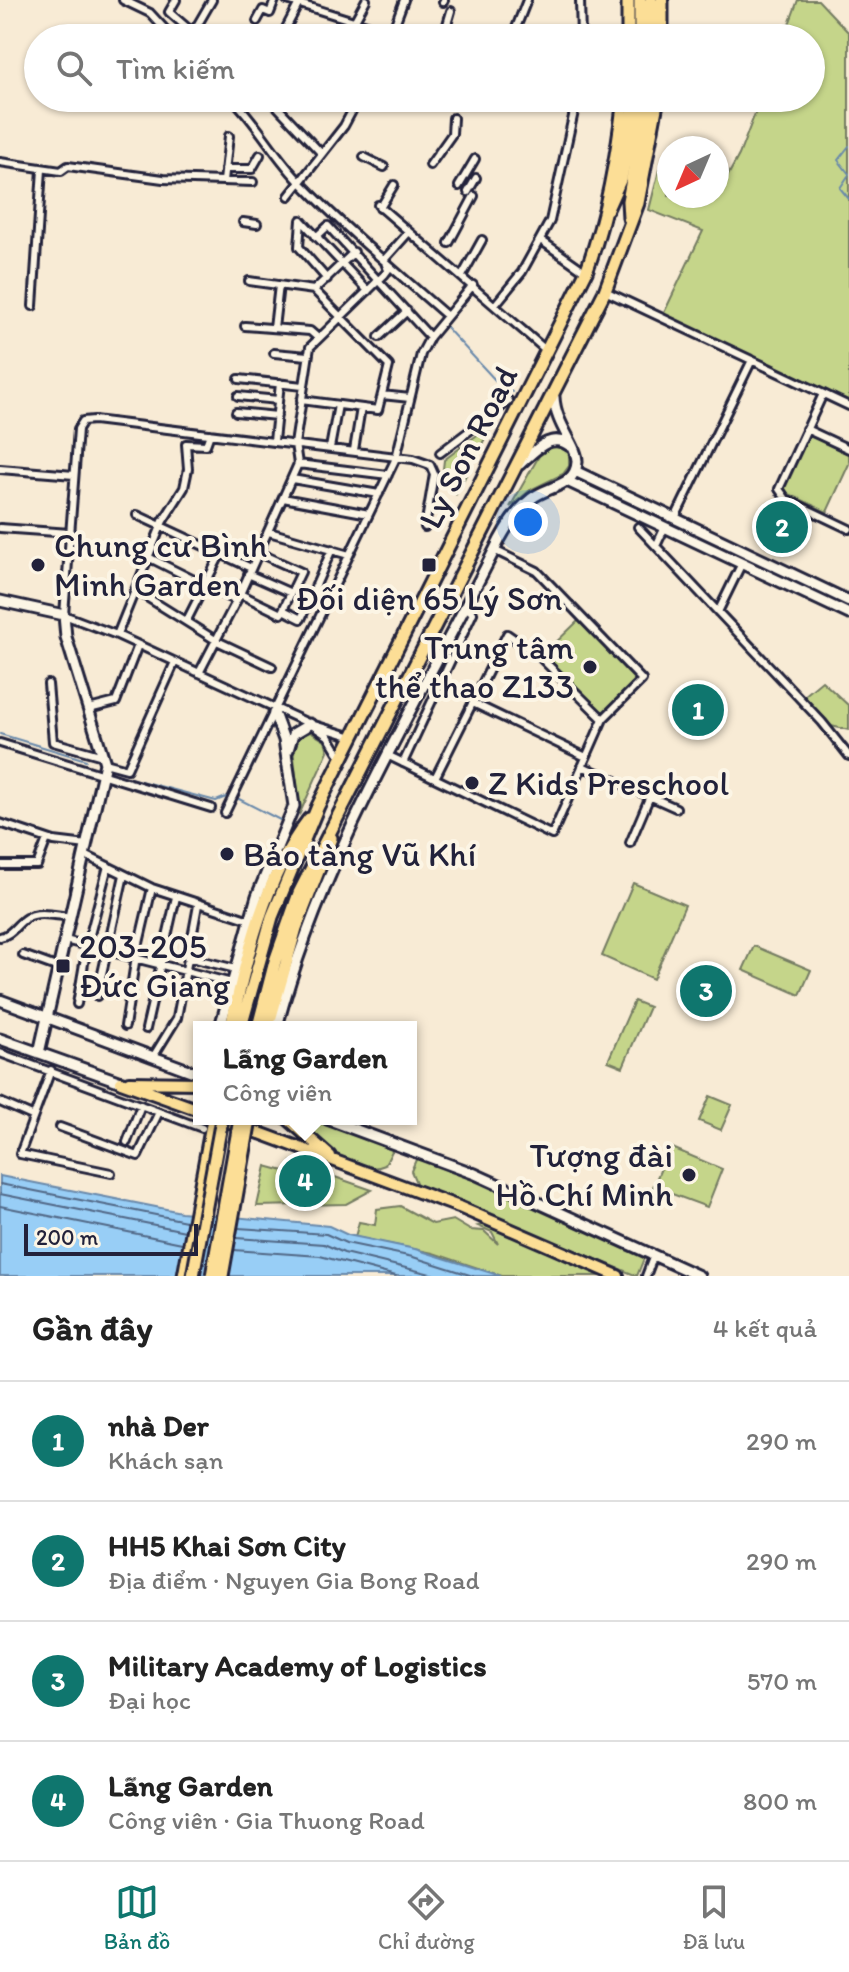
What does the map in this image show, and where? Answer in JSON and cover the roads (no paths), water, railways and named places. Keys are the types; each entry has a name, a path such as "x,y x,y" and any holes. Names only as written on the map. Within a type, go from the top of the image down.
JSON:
{"highway":[{"path":"628,0 628,24"},
{"path":"640,0 640,24"},
{"path":"651,0 651,24"},
{"path":"662,0 662,24"},
{"name":"Ly Son Road","path":"279,885 586,272 607,210 606,193 621,112"},
{"path":"607,210 621,178 633,112"},
{"path":"629,219 645,112"},
{"name":"Ly Son Road","path":"303,895 339,814 520,464 605,291 645,178 656,112"},
{"path":"233,1021 251,951 279,885"},
{"path":"243,1021 279,885"},
{"path":"260,1021 275,961 303,895"},
{"path":"270,1021 303,895"},
{"path":"184,1276 212,1125"},
{"path":"193,1276 221,1125"},
{"path":"212,1276 239,1125"},
{"path":"222,1276 249,1125"}],"main road":[{"path":"121,1082 193,1083"},
{"path":"121,1082 193,1108"},
{"path":"239,1125 459,1207 618,1276"},
{"path":"295,1125 335,1160"}],"street":[{"path":"123,0 150,13 160,24"},
{"path":"176,0 169,12 183,24"},
{"path":"201,24 212,0"},
{"path":"257,21 263,10 270,13 275,0"},
{"path":"287,0 365,24"},
{"path":"318,9 324,0"},
{"path":"395,24 404,0"},
{"path":"518,24 527,0"},
{"path":"580,0 581,24"},
{"path":"355,20 364,1"},
{"path":"288,24 298,5"},
{"path":"447,24 451,11"},
{"path":"243,112 301,183 447,316"},
{"path":"283,112 322,154"},
{"path":"289,196 350,112"},
{"path":"495,305 542,241 559,187 574,112"},
{"path":"430,165 452,134 453,118"},
{"path":"224,181 229,136"},
{"path":"225,169 252,169 260,155"},
{"path":"364,157 384,167"},
{"path":"459,186 475,159"},
{"path":"0,162 61,171 68,166 163,179 253,182"},
{"path":"33,306 42,169"},
{"path":"449,243 458,228 458,220 476,178"},
{"path":"394,185 379,207 548,352"},
{"path":"327,279 300,250 301,220 368,291"},
{"path":"243,222 257,224"},
{"path":"316,237 328,226 377,275 378,282 430,337"},
{"path":"384,260 409,232"},
{"path":"462,276 482,240"},
{"path":"542,241 586,272"},
{"path":"314,290 354,252"},
{"path":"199,673 240,594 298,464 295,444 310,347 378,282 388,270 384,260"},
{"path":"249,281 314,290 389,366 378,410 301,400"},
{"path":"274,328 279,285"},
{"path":"225,813 272,708 396,458 421,354 430,337 473,285"},
{"path":"605,291 849,406"},
{"path":"379,337 407,311"},
{"path":"245,326 310,331 318,338"},
{"path":"274,353 308,356"},
{"path":"656,546 665,527 675,518 752,360"},
{"path":"239,379 303,386"},
{"path":"274,441 280,383"},
{"path":"823,394 779,486 780,493 786,499 849,529"},
{"path":"382,395 410,398"},
{"path":"238,396 278,400"},
{"name":"Ly Son Road","path":"554,397 557,420 577,459 575,471"},
{"path":"440,453 509,401"},
{"path":"330,448 338,405"},
{"path":"354,450 361,408"},
{"path":"236,412 277,416"},
{"path":"39,1053 104,775 104,759 66,637 64,615 78,429 83,421 413,459 430,465 434,474 425,527"},
{"path":"806,429 849,449"},
{"path":"117,635 161,526 184,488 188,469 186,444 205,446 210,434"},
{"name":"Ly Son Road","path":"520,464 549,441 562,440 574,449"},
{"path":"298,464 388,475"},
{"path":"0,469 74,475"},
{"path":"849,601 575,471 569,482 849,614"},
{"path":"292,479 379,494"},
{"name":"Ly Son Road","path":"279,1021 290,978 333,862 494,550 525,504 539,493 569,482"},
{"path":"283,498 369,514"},
{"path":"137,515 291,593"},
{"path":"638,527 849,756"},
{"path":"0,528 70,533"},
{"path":"269,532 349,555"},
{"path":"240,594 301,619 332,549"},
{"path":"387,755 552,835 603,719 642,680 537,571 494,550"},
{"path":"259,553 301,572 282,612"},
{"path":"187,620 220,555"},
{"path":"148,557 236,601"},
{"path":"718,612 742,563"},
{"path":"137,591 217,641 272,667"},
{"path":"0,601 64,615 117,635 272,708 353,737"},
{"path":"403,763 473,613 465,607"},
{"path":"435,778 507,634 540,657 603,719"},
{"path":"89,709 116,702 138,645"},
{"path":"48,684 53,742 127,769 175,662"},
{"path":"473,703 586,757"},
{"path":"222,1021 250,920 292,812 284,740 272,708"},
{"path":"310,724 328,736 342,759"},
{"path":"289,773 291,737 310,724"},
{"path":"0,743 211,808"},
{"path":"582,766 676,808"},
{"path":"630,843 650,796"},
{"path":"0,823 86,850 108,866 152,888 250,920"},
{"path":"0,865 37,865 47,839"},
{"path":"77,1004 87,946 108,866"},
{"path":"97,996 124,875"},
{"path":"125,1026 135,959 152,888"},
{"path":"146,1029 176,897"},
{"path":"153,1057 177,1018 198,905"},
{"path":"0,937 9,935 26,918 39,914 71,917"},
{"path":"65,940 232,983"},
{"path":"23,955 59,968"},
{"path":"187,957 236,969"},
{"path":"0,1000 193,1072"},
{"path":"0,1039 121,1082"},
{"path":"0,1053 193,1125"},
{"path":"51,1070 20,1154 111,1173"},
{"path":"0,1102 32,1116"},
{"path":"127,1142 141,1105"},
{"path":"60,1127 138,1156 159,1112"},
{"path":"194,1125 202,1128"},
{"path":"344,1125 448,1163 699,1276"},
{"path":"646,1276 654,1255"}],"water":[{"path":"0,1176 181,1212 329,1226 348,1235 415,1249 501,1276 0,1276"}],"waterway":[{"path":"849,146 838,160 849,174"},
{"path":"848,176 840,188 849,199"},
{"path":"445,326 496,381 512,392"},
{"path":"0,734 86,760"},
{"path":"110,773 216,801 231,795"},
{"path":"237,798 282,821"}],"place":[{"name":"HH5 Khai Sơn City","path":"782,527"},
{"name":"Chung cư Bình Minh Garden","path":"38,565"},
{"name":"Đối diện 65 Lý Sơn","path":"429,565"},
{"name":"Trung tâm thể thao Z133","path":"590,667"},
{"name":"nhà Der","path":"698,710"},
{"name":"Z Kids Preschool","path":"472,783"},
{"name":"Bảo tàng Vũ Khí","path":"227,854"},
{"name":"203-205 Đức Giang","path":"63,966"},
{"name":"Military Academy of Logistics","path":"706,991"},
{"name":"Tượng đài Hồ Chí Minh","path":"689,1175"},
{"name":"Lãng Garden","path":"305,1181"}]}
